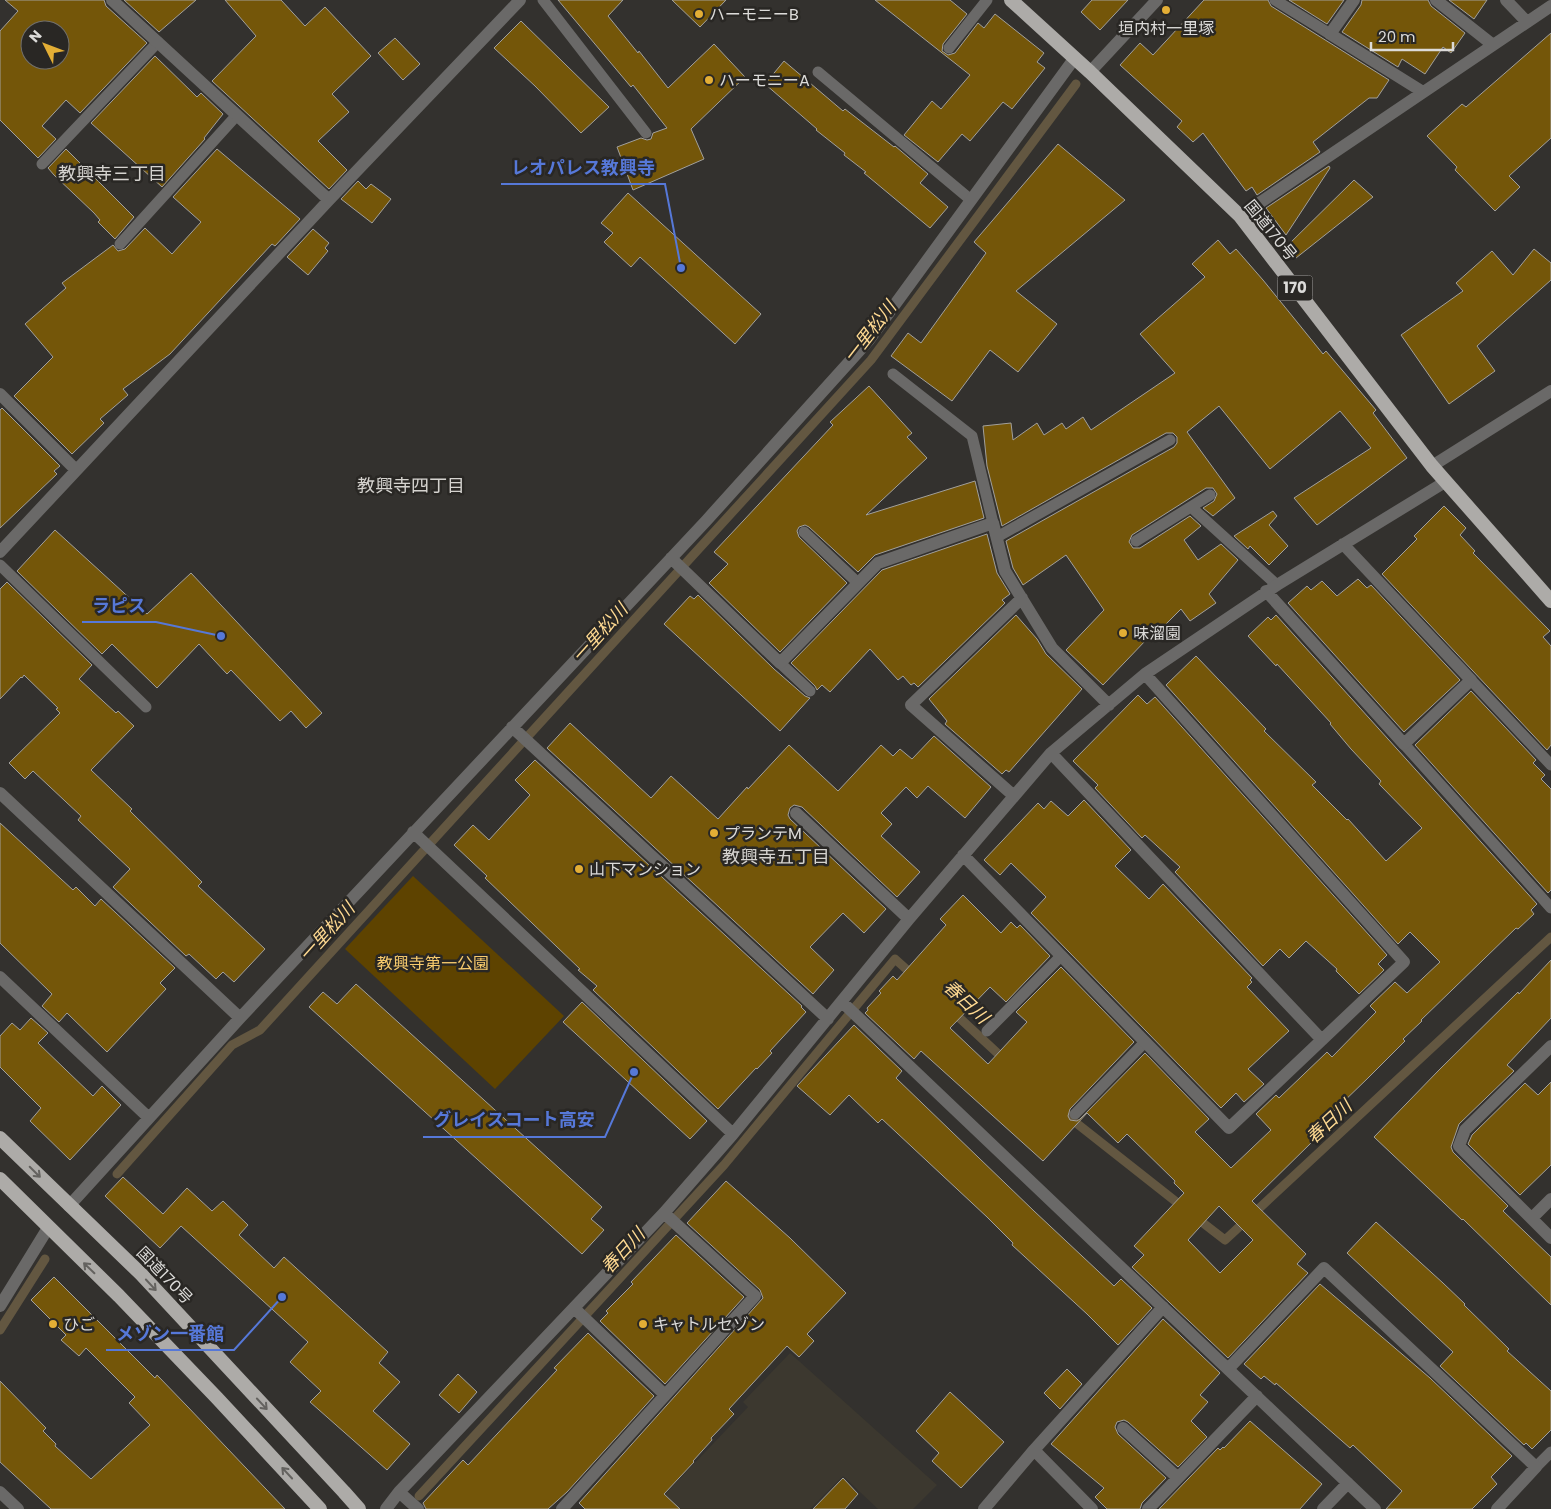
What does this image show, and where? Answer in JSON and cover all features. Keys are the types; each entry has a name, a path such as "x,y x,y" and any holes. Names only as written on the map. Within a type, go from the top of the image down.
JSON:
{"highway":[{"name":"国道170号","path":"1011,0 1090,72 1240,216 1432,466 1551,601"},
{"name":"国道170号","path":"0,1138 140,1274 359,1509"},
{"path":"0,1179 152,1330 320,1509"}],"street":[{"path":"112,0 330,200"},
{"path":"0,552 520,0"},
{"path":"1090,72 1157,0"},
{"path":"1354,0 1330,34 1423,92"},
{"path":"1436,0 1493,45"},
{"path":"1506,0 1527,22"},
{"path":"1240,216 1551,6"},
{"path":"69,1206 240,1018 416,836 675,561 869,340 1074,59"},
{"path":"1432,466 1551,391"},
{"path":"0,394 76,470"},
{"path":"386,1509 399,1492 664,1213 733,1134 828,1019 849,1009 909,919 1051,753 1144,674 1271,588 1445,482"},
{"path":"675,561 780,662 878,563 994,522 1005,571 1052,648 1109,704"},
{"path":"1271,588 1404,744 1471,680 1344,544"},
{"path":"1014,796 911,706 1022,598"},
{"path":"963,855 1229,1128 1404,962 1144,674"},
{"path":"516,730 828,1019"},
{"path":"1051,753 1322,1040"},
{"path":"0,793 240,1018"},
{"path":"796,814 909,919"},
{"path":"416,836 733,1134"},
{"path":"0,977 149,1118"},
{"path":"849,1009 1375,1509"},
{"path":"1551,1046 1465,1130 1459,1146 1551,1238"},
{"path":"1532,1218 1551,1199"},
{"path":"562,1509 755,1296 664,1213"},
{"path":"0,1306 48,1228"},
{"path":"1228,1369 1324,1268 1536,1467 1497,1509"},
{"path":"574,1308 665,1395"},
{"path":"984,1509 1034,1450 1163,1308"},
{"path":"1148,1509 1257,1396"},
{"path":"1123,1428 1178,1478"},
{"path":"1034,1450 1092,1509"},
{"path":"1323,1509 1348,1483"},
{"path":"0,1492 18,1509"},
{"path":"399,1492 418,1509"}],"lane":[{"path":"543,0 646,133"},
{"path":"949,48 987,0"},
{"path":"1276,0 1330,34"},
{"path":"42,164 158,42"},
{"path":"818,72 971,200"},
{"path":"120,244 237,115"},
{"path":"893,374 972,436 994,522"},
{"path":"997,537 1170,440"},
{"path":"1136,541 1210,495"},
{"path":"1191,507 1271,588"},
{"path":"804,532 858,583"},
{"path":"0,565 146,707"},
{"path":"780,662 810,691"},
{"path":"1471,680 1551,765"},
{"path":"1404,744 1551,908"},
{"path":"987,1032 1061,956"},
{"path":"1075,1114 1145,1042"},
{"path":"1536,1467 1551,1452"}],"shaded area":[{"path":"790,1353 937,1485 913,1509 878,1509 843,1476 810,1509 651,1509 748,1407 743,1402"}],"green space":[{"name":"教興寺第一公園","path":"413,876 564,1016 495,1089 345,949"}],"building":[{"path":"5,0 104,0 106,6 147,43 80,113 66,100 42,126 56,139 38,158 0,120 0,31 18,11"},
{"path":"124,0 196,0 159,32"},
{"path":"225,0 281,0 305,26 325,7 371,56 332,94 349,112 318,141 347,170 329,189 212,81 256,36"},
{"path":"558,0 623,0 608,16 668,88 714,44 745,77 691,129 704,159 633,190 617,147 641,138 651,139 653,133 667,128 633,85 631,87"},
{"name":"ハーモニーB","path":"672,0 726,0 700,27"},
{"path":"875,0 950,0 967,14 943,44 942,51 948,55 955,53 978,23 984,28 995,14 1044,53 1037,62 1045,68 1012,109 1003,102 970,141 962,134 938,162 904,135 932,101 941,109 970,75"},
{"path":"1092,0 1128,0 1100,30 1081,12"},
{"path":"1204,0 1268,0 1271,6 1389,80 1377,98 1369,98 1313,142 1320,152 1257,195 1252,187 1246,191 1203,133 1193,142 1177,127 1182,121 1120,65 1140,43 1153,55"},
{"path":"1289,0 1344,0 1327,24"},
{"path":"1362,0 1428,0 1431,6 1465,33 1451,53 1443,47 1425,74 1402,59 1398,67 1342,32 1361,5"},
{"path":"1449,0 1487,0 1474,19"},
{"path":"521,21 609,107 581,133 494,48"},
{"path":"1551,33 1551,138 1509,176 1520,187 1495,211 1455,170 1457,167 1427,136 1462,104 1466,107"},
{"path":"395,38 420,64 403,80 378,53"},
{"path":"155,56 197,97 201,93 223,114 205,139 162,187 91,123"},
{"path":"784,61 843,111 845,109 895,146 928,174 920,183 948,207 930,228 864,173 866,172 844,155 845,153 816,130 765,84"},
{"path":"1058,144 1125,200 1016,291 1057,324 1018,372 990,350 952,401 891,356 908,333 921,343 986,253 974,242"},
{"path":"66,149 134,217 115,239 98,222 100,220 94,213 48,168"},
{"path":"217,149 300,219 275,246 272,244 170,354 123,389 128,395 100,419 104,423 72,454 14,396 53,357 25,324 66,288 62,283 113,245 118,251 125,249 145,228 172,254 201,222 173,197"},
{"path":"1329,166 1330,168 1286,235 1266,208"},
{"path":"1354,180 1373,197 1296,258 1286,247"},
{"path":"358,181 366,189 371,184 391,199 372,223 341,199"},
{"path":"628,193 761,314 735,344 640,257 631,267 604,242 613,233 601,223"},
{"path":"313,229 329,243 325,248 328,251 308,275 287,257"},
{"path":"1218,240 1230,254 1236,249 1323,354 1326,351 1376,410 1373,413 1407,458 1317,525 1294,498 1371,448 1340,411 1270,469 1219,406 1187,432 1235,498 1213,516 1203,508 1214,501 1217,494 1213,488 1206,488 1132,535 1129,542 1133,548 1140,548 1190,516 1201,526 1184,540 1198,560 1221,544 1238,560 1209,594 1216,603 1190,621 1181,609 1149,641 1147,639 1103,685 1066,650 1104,610 1066,555 1023,585 1013,568 1006,541 1174,447 1177,443 1177,437 1173,433 1166,433 1002,526 987,466 983,426 1011,423 1013,440 1037,423 1044,435 1062,423 1066,429 1083,417 1091,430 1175,373 1140,334 1205,277 1192,264"},
{"path":"1534,249 1551,263 1551,280 1477,346 1495,371 1449,404 1401,335 1463,291 1456,283 1492,251 1513,275"},
{"path":"869,386 912,433 907,437 927,458 866,515 975,481 984,518 875,555 858,572 809,527 805,525 799,527 797,531 799,537 847,583 780,652 709,583 728,564 714,552 833,425 830,422"},
{"path":"2,408 60,466 54,471 57,474 0,528 0,410"},
{"path":"1444,506 1466,528 1460,535 1475,551 1473,553 1550,631 1543,637 1551,646 1551,745 1547,750 1382,574 1417,539 1414,536"},
{"path":"1273,511 1277,516 1269,525 1288,546 1269,565 1250,546 1248,549 1234,536"},
{"path":"55,530 147,614 191,573 322,713 306,728 291,711 280,721 231,670 227,674 199,644 157,688 112,644 102,654 17,571"},
{"path":"987,534 997,573 1010,594 1002,600 1005,603 918,687 914,683 911,685 903,676 898,680 870,649 830,692 822,685 817,690 791,663 882,570"},
{"path":"1358,579 1367,588 1371,585 1460,680 1404,732 1288,603 1307,586 1311,590 1322,581 1337,596"},
{"path":"7,582 92,665 79,679 116,713 118,711 134,726 91,770 132,809 130,811 202,882 198,886 265,949 234,982 223,972 216,979 189,954 186,956 113,887 130,869 78,820 81,816 33,771 25,779 9,763 60,713 56,709 58,708 24,675 0,699 0,589"},
{"path":"698,595 774,669 805,696 810,698 780,731 664,624 690,596 694,599"},
{"path":"1016,615 1037,639 1046,654 1082,689 1009,772 1006,770 1002,774 945,724 947,721 929,699"},
{"path":"1276,615 1537,904 1531,910 1534,914 1518,929 1516,928 1421,1020 1403,1039 1405,1041 1308,1136 1313,1141 1252,1201 1306,1254 1297,1264 1308,1273 1228,1358 1132,1267 1144,1255 1134,1246 1184,1193 1174,1183 1175,1181 1127,1134 1118,1143 1087,1113 1043,1161 921,1051 914,1059 865,1013 868,1010 867,1008 881,993 879,991 893,976 897,980 946,925 940,919 963,895 1001,933 1011,922 1017,928 1020,925 1050,956 1006,1002 990,987 950,1028 988,1064 1027,1022 1016,1012 1061,967 1134,1042 1070,1109 1068,1116 1070,1120 1077,1121 1080,1119 1145,1053 1209,1119 1195,1132 1231,1168 1271,1130 1256,1114 1276,1095 1279,1098 1327,1052 1332,1057 1376,1012 1370,1006 1395,982 1407,993 1440,962 1410,932 1398,944 1166,685 1196,656 1266,729 1264,731 1316,782 1312,785 1348,819 1386,861 1422,828 1379,784 1381,781 1351,749 1331,723 1277,664 1276,666 1248,636 1268,617 1271,620","holes":["1219,1206 1253,1240 1220,1273 1188,1240"]},
{"path":"1471,691 1536,760 1533,763 1545,775 1541,779 1551,789 1551,890 1548,893 1415,745"},
{"path":"1138,695 1147,704 1155,697 1387,955 1378,964 1384,970 1359,994 1336,971 1337,969 1306,941 1289,958 1280,949 1263,966 1175,872 1180,867 1145,835 1142,838 1095,788 1098,785 1073,761"},
{"path":"570,723 651,798 671,776 718,819 789,745 838,791 881,745 893,756 900,749 912,759 934,736 991,787 965,818 928,786 917,798 906,787 881,813 892,824 881,836 920,872 897,897 802,807 794,805 790,808 788,815 790,819 886,909 864,933 843,913 810,947 834,970 813,994 547,748"},
{"path":"535,760 802,1006 806,1012 770,1051 772,1053 718,1109 593,990 597,986 578,970 580,969 485,878 487,876 454,845 473,825 489,840 530,795 515,780"},
{"path":"1084,800 1131,850 1115,866 1149,899 1163,884 1252,978 1250,980 1252,982 1247,987 1289,1031 1248,1069 1264,1084 1244,1102 1236,1093 1221,1108 1031,913 1046,897 1011,863 1000,875 984,860 1038,803 1044,809 1051,801 1068,816"},
{"path":"0,823 73,890 76,887 95,906 101,899 175,968 160,983 166,989 107,1052 67,1013 59,1022 42,1006 52,994 0,943"},
{"path":"1551,960 1551,1018 1507,1065 1514,1071 1459,1124 1451,1147 1453,1152 1508,1206 1503,1211 1551,1257 1551,1305 1463,1219 1374,1137"},
{"path":"356,984 602,1207 591,1219 604,1230 582,1254 309,1007 323,992 337,1004"},
{"path":"582,1002 707,1121 690,1139 563,1022"},
{"path":"31,1018 48,1033 38,1043 93,1096 102,1086 121,1105 70,1160 30,1121 41,1108 0,1067 0,1036 12,1023 20,1030"},
{"path":"854,1025 902,1071 896,1078 1034,1211 1114,1286 1121,1279 1152,1308 1118,1345 1012,1245 1013,1243 987,1217 882,1119 878,1123 849,1095 830,1115 797,1086"},
{"path":"1551,1082 1551,1165 1520,1195 1468,1144 1472,1135 1525,1083 1538,1095"},
{"path":"123,1177 163,1214 187,1188 212,1211 223,1201 248,1225 239,1235 274,1268 284,1257 388,1352 379,1363 400,1382 373,1411 410,1444 387,1470 310,1402 321,1391 290,1362 308,1342 181,1226 160,1248 105,1196"},
{"path":"726,1181 790,1238 846,1293 807,1334 814,1341 799,1357 787,1346 729,1409 734,1414 711,1438 712,1440 694,1462 664,1494 680,1509 585,1509 579,1503 763,1298 760,1290 687,1223"},
{"path":"1376,1222 1465,1304 1509,1349 1507,1351 1551,1391 1551,1430 1532,1449 1526,1443 1524,1445 1440,1366 1453,1352 1347,1253"},
{"path":"676,1235 744,1297 665,1384 600,1321 608,1313 606,1311 633,1284 631,1282"},
{"path":"54,1277 155,1378 157,1375 285,1509 51,1509 0,1462 0,1381 46,1428 43,1431 56,1444 55,1446 91,1479 150,1425 129,1403 135,1397 86,1348 79,1356 61,1340 66,1335 31,1300"},
{"path":"1320,1284 1430,1378 1512,1456 1491,1477 1497,1484 1472,1509 1386,1509 1402,1491 1353,1445 1350,1448 1276,1383 1275,1385 1264,1376 1261,1379 1244,1364"},
{"path":"1163,1319 1220,1373 1200,1395 1208,1402 1191,1421 1207,1437 1178,1467 1128,1422 1124,1420 1117,1422 1115,1427 1118,1434 1166,1478 1142,1503 1140,1509 1107,1509 1095,1497 1104,1488 1051,1444"},
{"path":"588,1333 654,1396 567,1492 548,1509 426,1509 423,1503 463,1460 468,1465 557,1370 554,1368"},
{"path":"1067,1369 1082,1384 1060,1409 1044,1393"},
{"path":"458,1374 477,1392 459,1413 439,1395"},
{"path":"950,1392 1004,1442 961,1488 932,1461 939,1453 916,1431"},
{"path":"1250,1421 1322,1484 1300,1509 1159,1509 1218,1448 1220,1450 1224,1448"},
{"path":"843,1478 858,1494 845,1509 813,1509"}],"waterway":[{"name":"一里松川","path":"117,1174 232,1045 260,1030 871,360 1076,84"},
{"name":"春日川","path":"1194,1216 1225,1240 1551,937"},
{"name":"春日川","path":"419,1496 724,1165 895,959 915,977"},
{"name":"春日川","path":"952,1011 1007,1062"},
{"name":"春日川","path":"1061,1111 1184,1208"},
{"name":"一里松川","path":"0,1330 45,1259"}],"place":[{"name":"垣内村一里塚","path":"1166,10"},
{"name":"ハーモニーB","path":"699,14"},
{"name":"ハーモニーA","path":"709,80"},
{"name":"レオパレス教興寺","path":"681,268"},
{"name":"味溜園","path":"1123,633"},
{"name":"ラピス","path":"221,636"},
{"name":"プランテM","path":"714,833"},
{"name":"山下マンション","path":"579,869"},
{"name":"グレイスコート高安","path":"634,1072"},
{"name":"メゾン一番館","path":"282,1297"},
{"name":"ひご","path":"53,1324"},
{"name":"キャトルセゾン","path":"643,1324"}],"district":[{"name":"教興寺三丁目","path":"112,174"},
{"name":"教興寺四丁目","path":"411,486"},
{"name":"教興寺五丁目","path":"776,857"}]}
